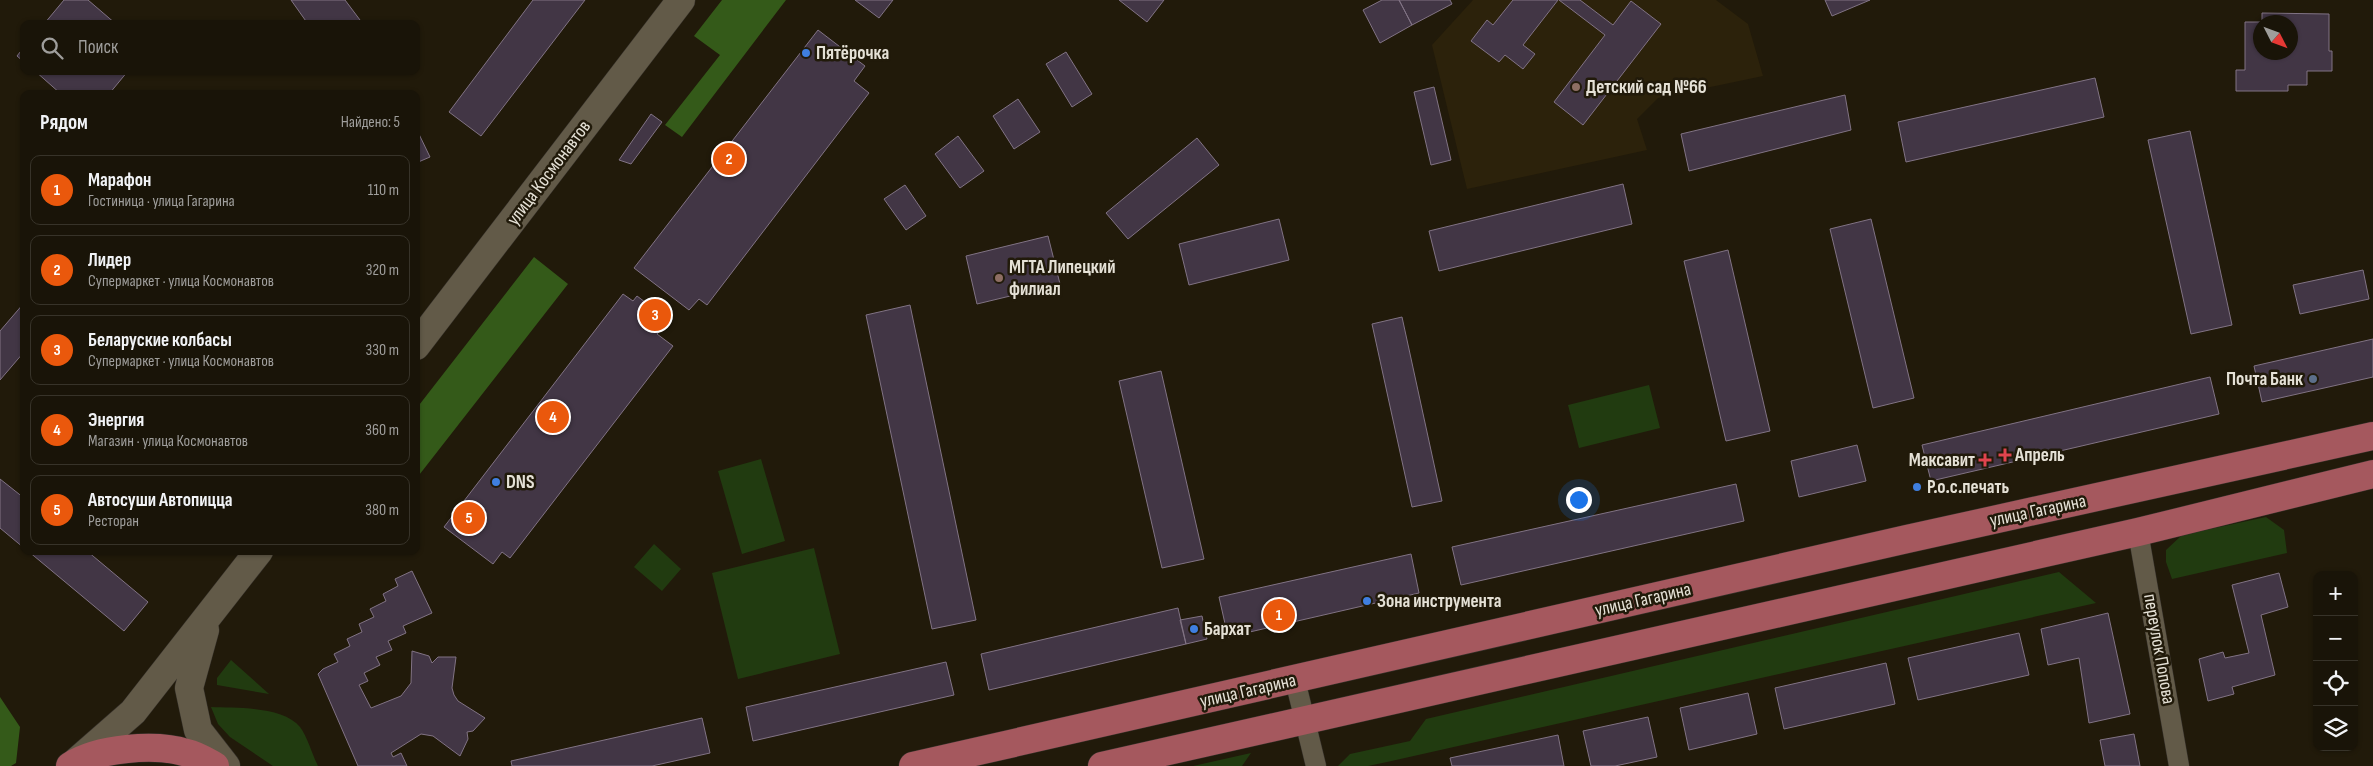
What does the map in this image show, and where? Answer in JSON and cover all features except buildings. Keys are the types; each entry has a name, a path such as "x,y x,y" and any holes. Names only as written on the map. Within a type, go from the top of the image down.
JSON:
{"main road":[{"name":"улица Космонавтов","path":"420,341 681,0"},
{"name":"улица Гагарина","path":"913,766 1907,539 2373,436"},
{"path":"1102,766 2138,532 2373,474"},
{"path":"74,764 133,712 257,555"},
{"path":"208,619 189,688 198,730 226,766"},
{"path":"74,764 109,752 138,748 186,752 215,766"}],"street":[{"name":"переулок Попова","path":"2138,532 2179,766"},
{"path":"1295,680 1303,721 1316,766"}],"shaded area":[{"name":"Детский сад №66","path":"1473,0 1716,0 1748,24 1763,76 1658,98 1637,119 1647,150 1467,189 1432,45"}],"green space":[{"path":"722,0 786,0 682,137 665,125 720,55 694,36"},
{"path":"534,257 568,284 420,474 420,404"},
{"path":"1649,385 1660,428 1579,448 1568,405"},
{"path":"761,459 785,541 742,554 718,471"},
{"path":"2266,517 2284,530 2287,553 2172,579 2166,562 2166,550 2182,535"},
{"path":"654,544 681,569 662,591 634,567"},
{"path":"814,548 840,654 738,679 712,573"},
{"path":"2059,572 2096,603 1387,762 1368,766 1338,766 1350,754 1410,741 1426,719"},
{"path":"231,660 269,694 217,685 217,678"},
{"path":"0,697 20,727 16,763 11,766 0,766"},
{"path":"211,707 246,708 271,712 292,720 303,731 318,766 273,766 230,737 218,724"},
{"path":"1251,753 1242,766 1193,766"}],"place":[{"name":"Пятёрочка","path":"806,53"},
{"name":"Детский сад №66","path":"1576,87"},
{"name":"Лидер","path":"729,159"},
{"name":"МГТА Липецкий филиал","path":"999,278"},
{"name":"Беларуские колбасы","path":"655,315"},
{"name":"Почта Банк","path":"2313,379"},
{"name":"Энергия","path":"553,417"},
{"name":"Апрель","path":"2005,455"},
{"name":"Максавит","path":"1985,460"},
{"name":"DNS","path":"496,482"},
{"name":"Р.о.с.печать","path":"1917,487"},
{"name":"Автосуши Автопицца","path":"469,518"},
{"name":"Зона инструмента","path":"1367,601"},
{"name":"Марафон","path":"1279,615"},
{"name":"Бархат","path":"1194,629"}]}
